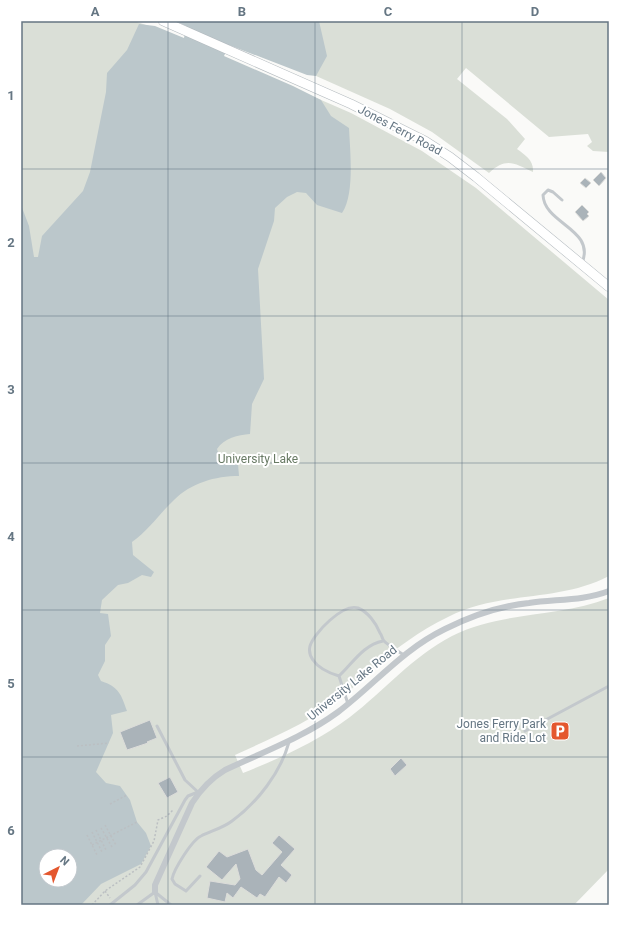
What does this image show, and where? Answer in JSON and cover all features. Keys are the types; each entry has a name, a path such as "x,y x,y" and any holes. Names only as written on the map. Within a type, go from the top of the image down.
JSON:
{"street":[{"name":"Jones Ferry Road","path":"163,21 278,71 385,121 450,157 609,287"},
{"name":"University Lake Road","path":"155,892 155,886 198,792 214,777 225,770 311,730 348,704 404,655 445,629 486,612 526,603 575,600 609,591"}],"lane":[{"path":"562,200 553,192 548,190 543,195 547,209 577,236 585,246 586,253 582,264"},
{"path":"339,676 321,669 313,661 310,654 310,646 315,636 339,613 350,608 356,608 365,612 379,629 383,641 404,655"},
{"path":"339,676 365,650 374,643 383,641"},
{"path":"339,676 348,704"},
{"path":"525,731 609,686"},
{"path":"110,905 142,878 185,800 188,796 198,792 185,780 157,726"},
{"path":"200,876 186,890 175,884 172,879 194,841 231,822 256,798 276,771 290,740"},
{"path":"137,905 155,892"},
{"path":"155,892 158,905"},
{"path":"155,892 172,905"}],"path":[{"path":"77,746 109,743"},
{"path":"110,804 126,795"},
{"path":"92,905 105,891 140,867 154,841 158,820 167,816 178,805"},
{"path":"92,845 137,822"},
{"path":"105,825 116,845"},
{"path":"101,828 112,847"},
{"path":"96,830 106,850"},
{"path":"92,832 102,852"},
{"path":"87,835 97,855"},
{"path":"105,891 114,902"}],"green space":[{"name":"University Lake","path":"21,21 134,21 158,29 351,113 422,151 476,188 609,300 609,576 569,590 488,603 448,617 417,634 398,648 371,670 346,694 330,706 290,729 235,755 243,773 285,755 312,741 338,726 363,707 424,653 452,636 471,628 510,618 570,609 609,598 609,869 574,905 21,905"},
{"path":"193,21 609,21 609,152 593,151 587,146 592,142 588,134 549,137 466,68 457,79 507,119 525,139 517,149 528,158 533,168 533,172 515,164 505,163 489,173 432,132 390,109"}],"shaded area":[{"name":"University Lake","path":"175,21 319,21 327,56 316,76 307,75 229,45 224,56 321,100 331,116 349,128 351,172 349,195 342,213 317,205 306,193 297,192 287,197 275,208 274,221 258,269 264,379 252,404 250,434 236,436 227,440 217,449 219,455 225,455 238,464 239,476 212,479 188,489 174,500 144,532 132,542 133,555 154,572 151,577 142,575 128,583 118,585 102,600 100,613 108,614 111,636 105,645 105,661 98,675 101,681 116,689 123,700 127,711 111,715 113,733 96,772 106,783 120,786 130,800 137,822 146,833 151,846 141,864 101,884 81,905 21,905 21,205 29,226 34,257 38,257 42,236 83,191 90,172 106,92 107,73 127,50 139,24 155,26 184,38 186,26"}],"building":[{"path":"601,172 606,178 599,186 593,180"},
{"path":"585,178 591,183 586,188 580,183"},
{"path":"582,205 589,212 587,214 589,216 583,221 575,212"},
{"path":"150,720 157,738 147,742 148,743 127,750 120,732"},
{"path":"401,758 407,765 395,776 390,769"},
{"path":"170,777 178,792 167,798 158,783"},
{"path":"279,835 295,849 281,865 292,875 286,883 279,877 265,897 260,894 257,898 241,887 233,898 227,893 225,902 207,898 210,881 235,885 240,879 236,864 222,880 206,867 219,851 227,857 248,849 256,870 262,875 282,852 272,843"}],"place":[{"name":"Jones Ferry Park and Ride Lot","path":"560,731"}]}
